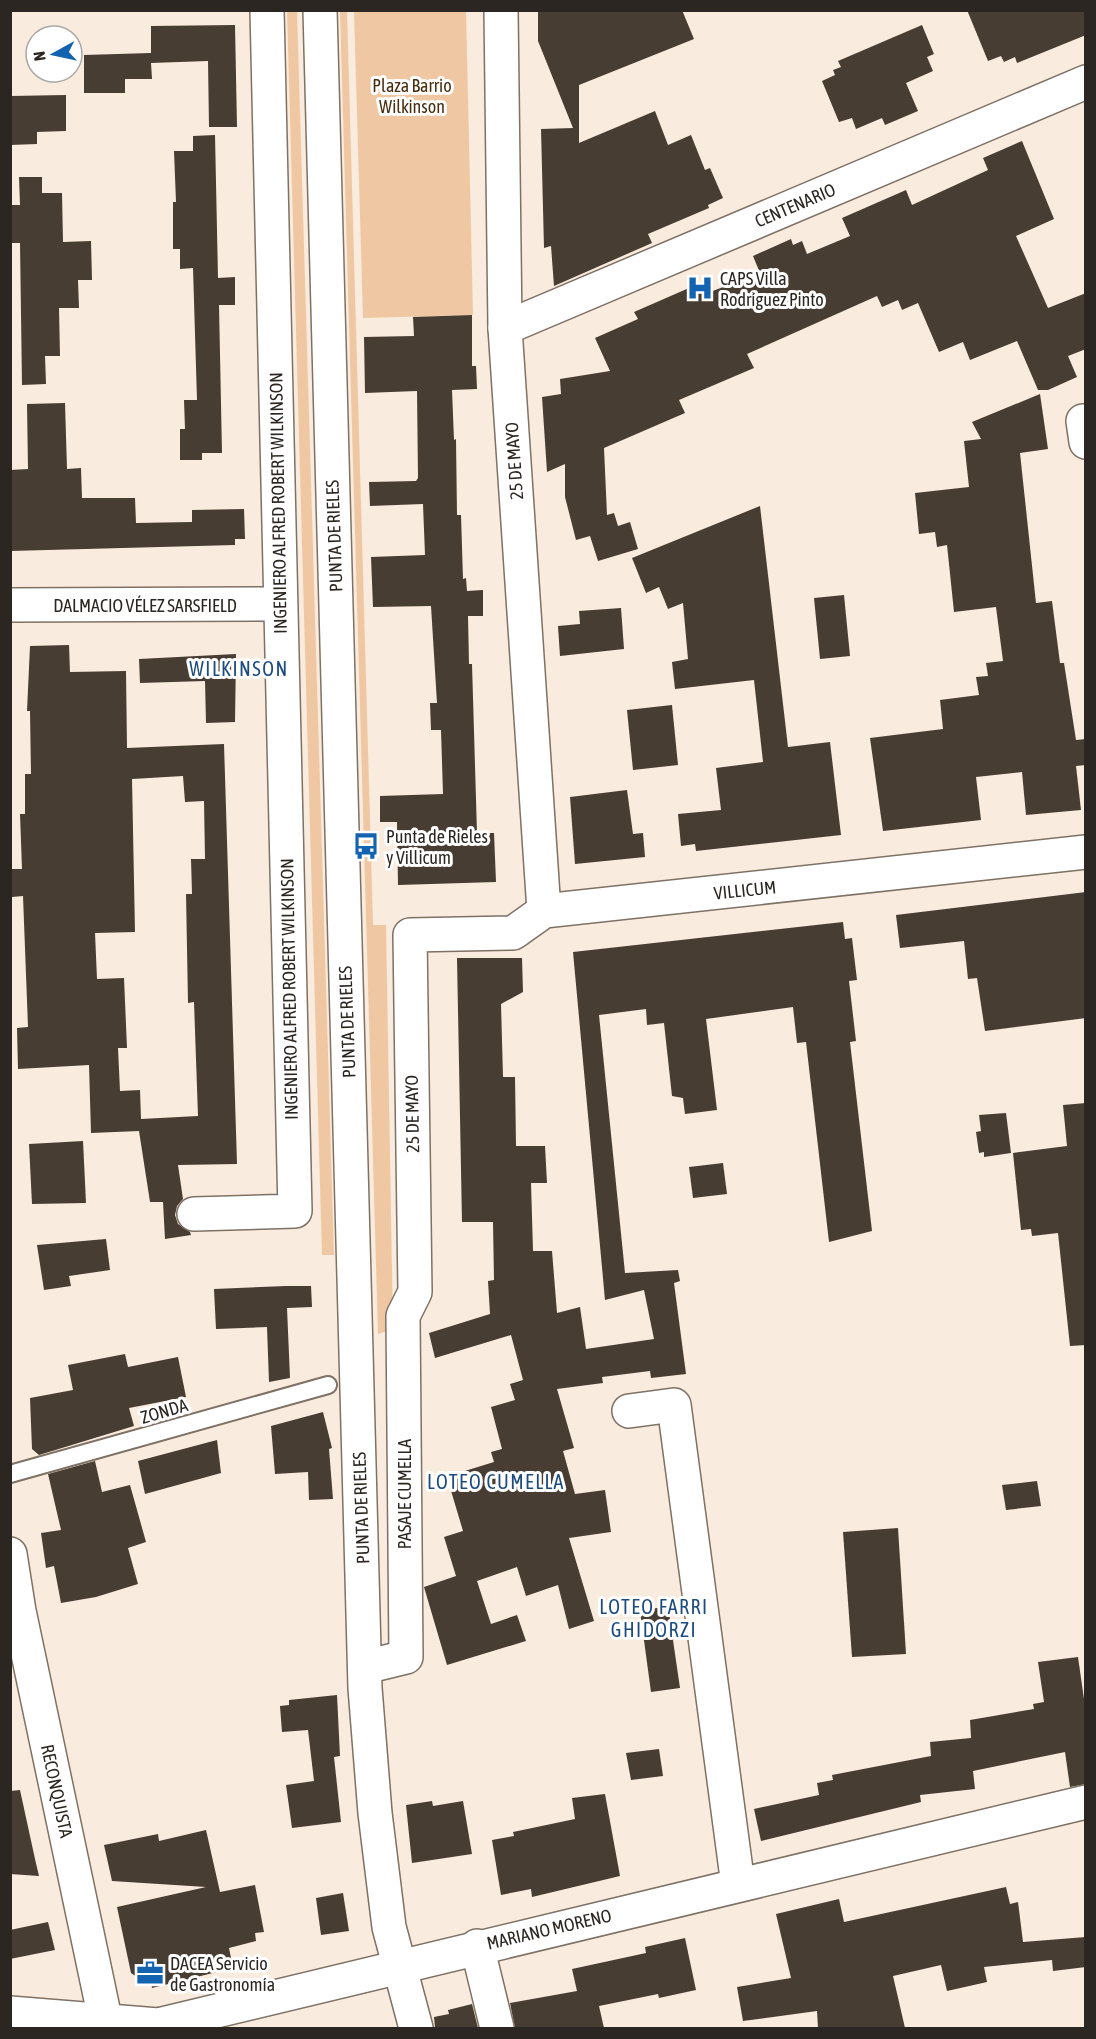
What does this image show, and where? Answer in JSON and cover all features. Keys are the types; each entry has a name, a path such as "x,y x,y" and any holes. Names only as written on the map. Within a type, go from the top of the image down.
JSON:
{"street":[{"name":"INGENIERO ALFRED ROBERT WILKINSON","path":"194,1214 295,1211 267,10"},
{"name":"PUNTA DE RIELES","path":"320,10 365,1667 375,1813 389,1927 416,2028"},
{"name":"25 DE MAYO","path":"501,10 505,328 544,912"},
{"name":"CENTENARIO","path":"505,328 1086,82"},
{"name":"DALMACIO VÉLEZ SARSFIELD","path":"10,605 280,604"},
{"name":"VILLICUM","path":"410,935 513,933 544,912 1086,852"},
{"name":"25 DE MAYO","path":"410,935 415,1292"},
{"name":"PASAJE CUMELLA","path":"365,1667 406,1657 403,1316 415,1292"},
{"path":"628,1411 674,1405 738,1884"},
{"name":"RECONQUISTA","path":"10,1554 19,1611 106,2025"},
{"name":"MARIANO MORENO","path":"10,2013 106,2025 193,2022 399,1965 1086,1802"},
{"path":"477,1946 497,2028"}],"lane":[{"name":"ZONDA","path":"10,1474 328,1385"}],"green space":[{"path":"287,11 297,11 334,1255 322,1255"},
{"path":"340,11 347,11 373,925 386,925 393,1329 378,1334"},
{"name":"Plaza Barrio Wilkinson","path":"354,11 466,11 473,315 363,318"}],"building":[{"path":"538,10 682,10 694,39 579,85 579,143 655,111 668,145 691,135 705,170 710,168 723,198 708,205 709,208 648,234 652,243 554,286 551,246 544,248 541,129 573,128 538,41"},
{"path":"967,10 1086,10 1086,35 1017,63 1015,57 1004,62 1001,56 988,61"},
{"path":"235,25 237,127 209,127 208,61 151,63 152,79 125,79 125,93 84,93 84,55 151,53 151,26"},
{"path":"922,25 934,54 927,57 933,71 906,83 918,111 885,125 882,118 856,129 852,118 839,122 822,81 835,75 833,70 841,67 838,61"},
{"path":"66,95 66,131 37,132 37,144 10,145 10,96"},
{"path":"215,135 218,278 235,277 235,305 219,305 222,453 202,453 202,460 180,460 180,429 185,429 184,400 197,400 193,268 180,269 180,249 173,249 173,202 176,202 174,151 193,151 193,136"},
{"path":"1022,141 1054,219 1016,236 1048,308 1086,293 1086,349 1068,356 1077,377 1048,390 1038,390 1017,341 970,360 963,342 939,352 918,303 902,310 898,300 882,307 877,296 747,354 754,368 679,400 685,413 604,448 607,515 614,513 618,526 630,522 638,549 598,561 590,536 576,540 565,497 565,464 547,472 542,397 561,394 560,379 610,371 595,338 638,319 634,312 705,281 710,292 760,273 753,256 791,239 793,245 802,241 807,254 850,236 842,218 906,190 912,205 988,170 983,158"},
{"path":"19,177 42,177 42,193 62,193 63,242 91,241 92,280 78,280 79,308 59,308 60,356 45,356 46,384 22,385 20,243 11,243 10,232 10,205 20,205"},
{"path":"472,315 472,366 476,366 477,389 452,390 454,440 456,439 457,515 461,515 463,579 466,578 467,591 483,590 483,616 468,616 469,664 472,664 477,833 494,833 496,882 398,885 397,822 380,822 380,796 443,794 441,730 431,730 430,703 437,703 431,606 373,607 371,557 425,555 423,504 370,506 369,482 416,481 418,478 417,391 365,393 364,337 414,336 413,317"},
{"path":"1040,394 1048,449 1020,453 1036,603 1052,601 1060,663 1064,663 1076,740 1086,739 1086,765 1076,766 1081,810 1026,815 1022,772 976,777 981,820 883,831 870,738 943,729 940,700 979,695 976,677 988,676 986,663 1003,661 996,607 954,612 947,545 937,547 935,532 919,534 915,493 969,487 964,441 981,439 972,422"},
{"path":"65,403 67,469 81,468 82,498 135,498 136,523 192,522 192,510 244,509 245,539 235,539 235,545 10,551 10,470 28,469 27,404"},
{"path":"760,506 788,747 830,742 841,835 696,851 695,844 681,846 678,814 721,810 716,768 763,762 754,680 675,689 672,662 688,659 683,603 668,609 659,587 646,593 632,558"},
{"path":"844,595 850,656 820,659 814,598"},
{"path":"621,608 624,649 560,656 558,626 580,624 579,611"},
{"path":"69,645 70,672 126,671 127,748 224,744 237,1164 178,1165 183,1199 177,1206 175,1215 178,1224 191,1235 165,1239 163,1202 150,1202 139,1131 91,1133 89,1065 18,1069 17,1028 28,1027 23,896 12,897 11,869 22,869 20,814 25,814 25,774 31,774 30,711 27,711 30,646","holes":["183,776 185,802 204,801 205,859 191,859 192,894 186,894 188,1003 194,1002 198,1116 141,1119 140,1090 120,1091 118,1048 127,1048 124,978 97,979 95,933 135,932 132,779"]},
{"path":"236,654 235,722 206,723 205,681 140,683 139,659"},
{"path":"672,705 678,765 633,770 627,710"},
{"path":"627,790 633,834 643,833 645,857 575,864 570,797"},
{"path":"1086,892 1086,1018 985,1031 977,978 968,979 964,941 900,948 896,915"},
{"path":"843,922 845,939 852,938 857,980 849,981 856,1041 850,1042 872,1231 829,1242 806,1042 797,1043 793,1007 706,1019 717,1110 685,1114 683,1098 672,1096 664,1023 647,1025 646,1009 599,1015 625,1273 678,1270 680,1281 674,1283 686,1374 651,1378 650,1371 602,1377 603,1383 557,1389 574,1448 563,1451 575,1494 605,1490 611,1532 569,1538 594,1621 569,1629 558,1585 526,1596 517,1567 477,1581 491,1624 517,1615 526,1641 447,1665 424,1587 456,1576 444,1537 463,1531 449,1484 457,1482 455,1474 494,1462 491,1452 502,1449 491,1407 515,1400 510,1384 523,1380 511,1335 435,1358 429,1333 490,1314 488,1281 494,1280 493,1222 462,1222 457,958 522,958 523,992 501,1004 503,1077 515,1077 516,1146 545,1146 547,1183 531,1183 533,1251 552,1251 557,1313 580,1307 586,1349 654,1339 644,1290 605,1300 573,952"},
{"path":"1086,1103 1086,1345 1070,1346 1058,1233 1032,1236 1031,1229 1021,1230 1013,1153 1067,1146 1063,1105"},
{"path":"1006,1113 1011,1153 984,1157 984,1152 979,1153 976,1132 981,1131 979,1115"},
{"path":"83,1141 86,1203 32,1204 29,1144"},
{"path":"723,1163 727,1194 693,1198 689,1167"},
{"path":"106,1239 110,1270 69,1276 71,1286 44,1290 37,1245"},
{"path":"311,1286 312,1307 287,1308 290,1378 269,1382 267,1327 216,1329 214,1289"},
{"path":"125,1354 128,1367 178,1357 186,1397 129,1408 134,1426 39,1455 32,1449 30,1398 73,1390 68,1365"},
{"path":"323,1412 332,1448 329,1449 333,1499 309,1500 308,1472 275,1474 271,1426"},
{"path":"217,1440 221,1473 145,1494 138,1461"},
{"path":"95,1461 102,1492 130,1485 146,1542 128,1548 138,1584 96,1597 61,1603 54,1566 46,1568 41,1533 61,1530 48,1474"},
{"path":"1037,1481 1041,1506 1006,1510 1002,1485"},
{"path":"898,1528 906,1654 852,1657 843,1532"},
{"path":"668,1606 680,1688 651,1692 640,1611"},
{"path":"1078,1657 1086,1713 1086,1784 1070,1787 1065,1752 973,1771 975,1789 920,1795 921,1802 761,1841 754,1809 819,1795 817,1783 833,1780 832,1775 931,1756 930,1742 971,1738 970,1720 1034,1709 1033,1704 1044,1702 1038,1662"},
{"path":"337,1695 340,1756 334,1757 341,1822 292,1828 286,1785 314,1781 308,1730 282,1732 280,1706 289,1705 289,1700"},
{"path":"659,1749 663,1776 631,1780 626,1753"},
{"path":"20,1790 39,1876 10,1874 10,1791"},
{"path":"605,1794 620,1876 532,1897 531,1889 501,1895 492,1840 514,1836 513,1832 575,1819 572,1798"},
{"path":"432,1801 433,1806 463,1801 472,1854 412,1863 406,1805"},
{"path":"206,1830 220,1892 255,1885 264,1932 255,1933 256,1941 229,1948 233,1968 152,1988 151,1982 146,1983 131,1973 117,1907 206,1887 112,1881 104,1845 158,1834 159,1841"},
{"path":"1006,1887 1010,1904 1018,1902 1023,1942 1086,1937 1086,1967 1053,1971 1052,1960 984,1967 987,1982 947,1991 941,1965 893,1976 905,2028 818,2028 817,2011 743,2021 737,1987 791,1978 776,1914 839,1899 844,1922"},
{"path":"343,1893 349,1931 321,1935 316,1898"},
{"path":"48,1922 55,1950 10,1959 10,1930"},
{"path":"685,1938 696,1990 659,1998 658,1994 599,2006 604,2028 515,2028 510,2003 577,1991 572,1969 646,1953 645,1947"},
{"path":"472,2004 478,2028 435,2028 434,2017 449,2014 448,2010"}],"place":[{"name":"CAPS Villa Rodríguez Pinto","path":"700,288"},
{"name":"Punta de Rieles y Villicum","path":"366,846"},
{"name":"DACEA Servicio de Gastronomía","path":"150,1973"}],"district":[{"name":"WILKINSON","path":"239,668"},
{"name":"LOTEO CUMELLA","path":"496,1481"},
{"name":"LOTEO FARRI GHIDORZI","path":"654,1618"}]}
